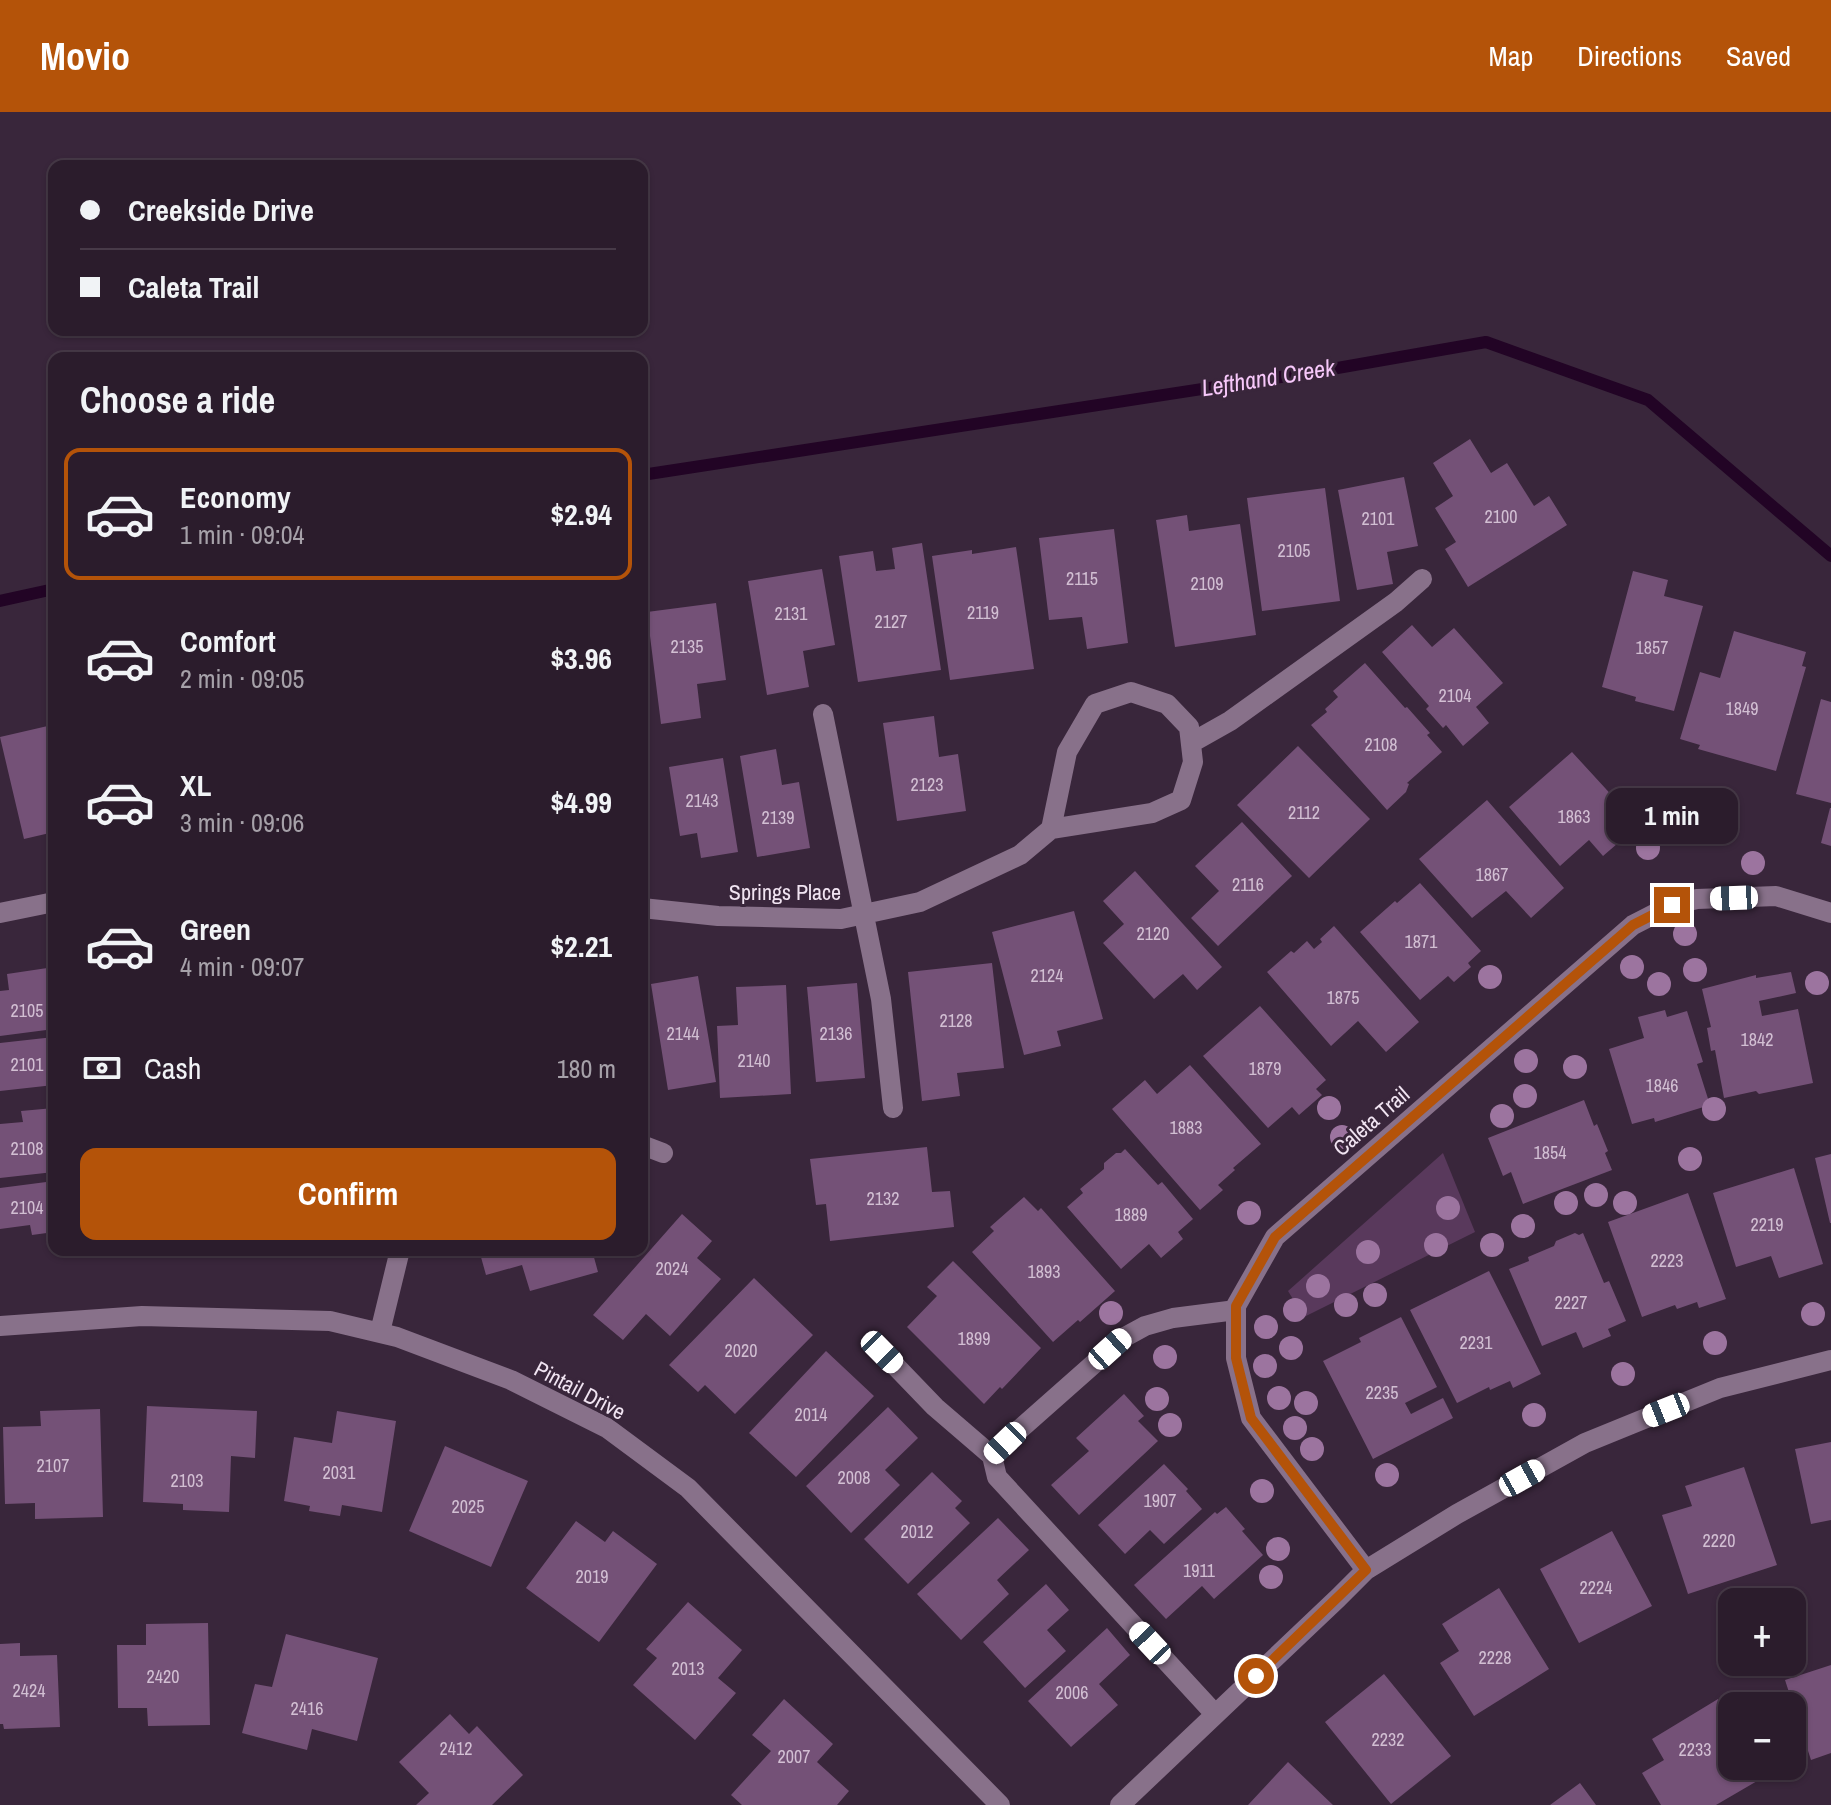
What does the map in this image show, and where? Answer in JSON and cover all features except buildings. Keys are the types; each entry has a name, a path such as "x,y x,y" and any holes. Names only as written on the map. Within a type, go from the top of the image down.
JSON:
{"street":[{"path":"1191,743 1230,721 1396,602 1422,579"},
{"path":"1131,692 1167,704 1189,727 1191,743 1193,762 1181,800 1152,813 1051,829 1067,752 1095,704 1131,692"},
{"path":"823,714 881,999 893,1108"},
{"name":"Springs Place","path":"648,909 718,916 841,919 920,902 1020,855 1051,829"},
{"name":"Caleta Trail","path":"1366,1570 1251,1418 1236,1358 1236,1306 1275,1237 1633,925 1672,905 1697,899 1776,896 1831,913"},
{"path":"0,913 48,903"},
{"path":"648,1147 663,1153"},
{"path":"380,1332 399,1256"},
{"path":"992,1456 1123,1338 1145,1326 1173,1318 1236,1310"},
{"name":"Pintail Drive","path":"0,1326 142,1316 330,1321 397,1337 511,1380 607,1428 688,1488 1000,1805"},
{"path":"882,1352 935,1407 992,1456 997,1477 1215,1714"},
{"path":"1120,1805 1366,1570 1465,1509 1585,1443 1720,1388 1831,1360"}],"shaded area":[{"path":"1443,1153 1475,1232 1304,1317 1288,1291"}],"waterway":[{"name":"Lefthand Creek","path":"648,474 1326,370 1486,342 1648,400 1831,556"},
{"name":"Lefthand Creek","path":"0,601 48,590"}],"route":[{"path":"1256,1676 1366,1570 1251,1418 1236,1358 1236,1306 1275,1237 1633,925 1672,905"}]}
